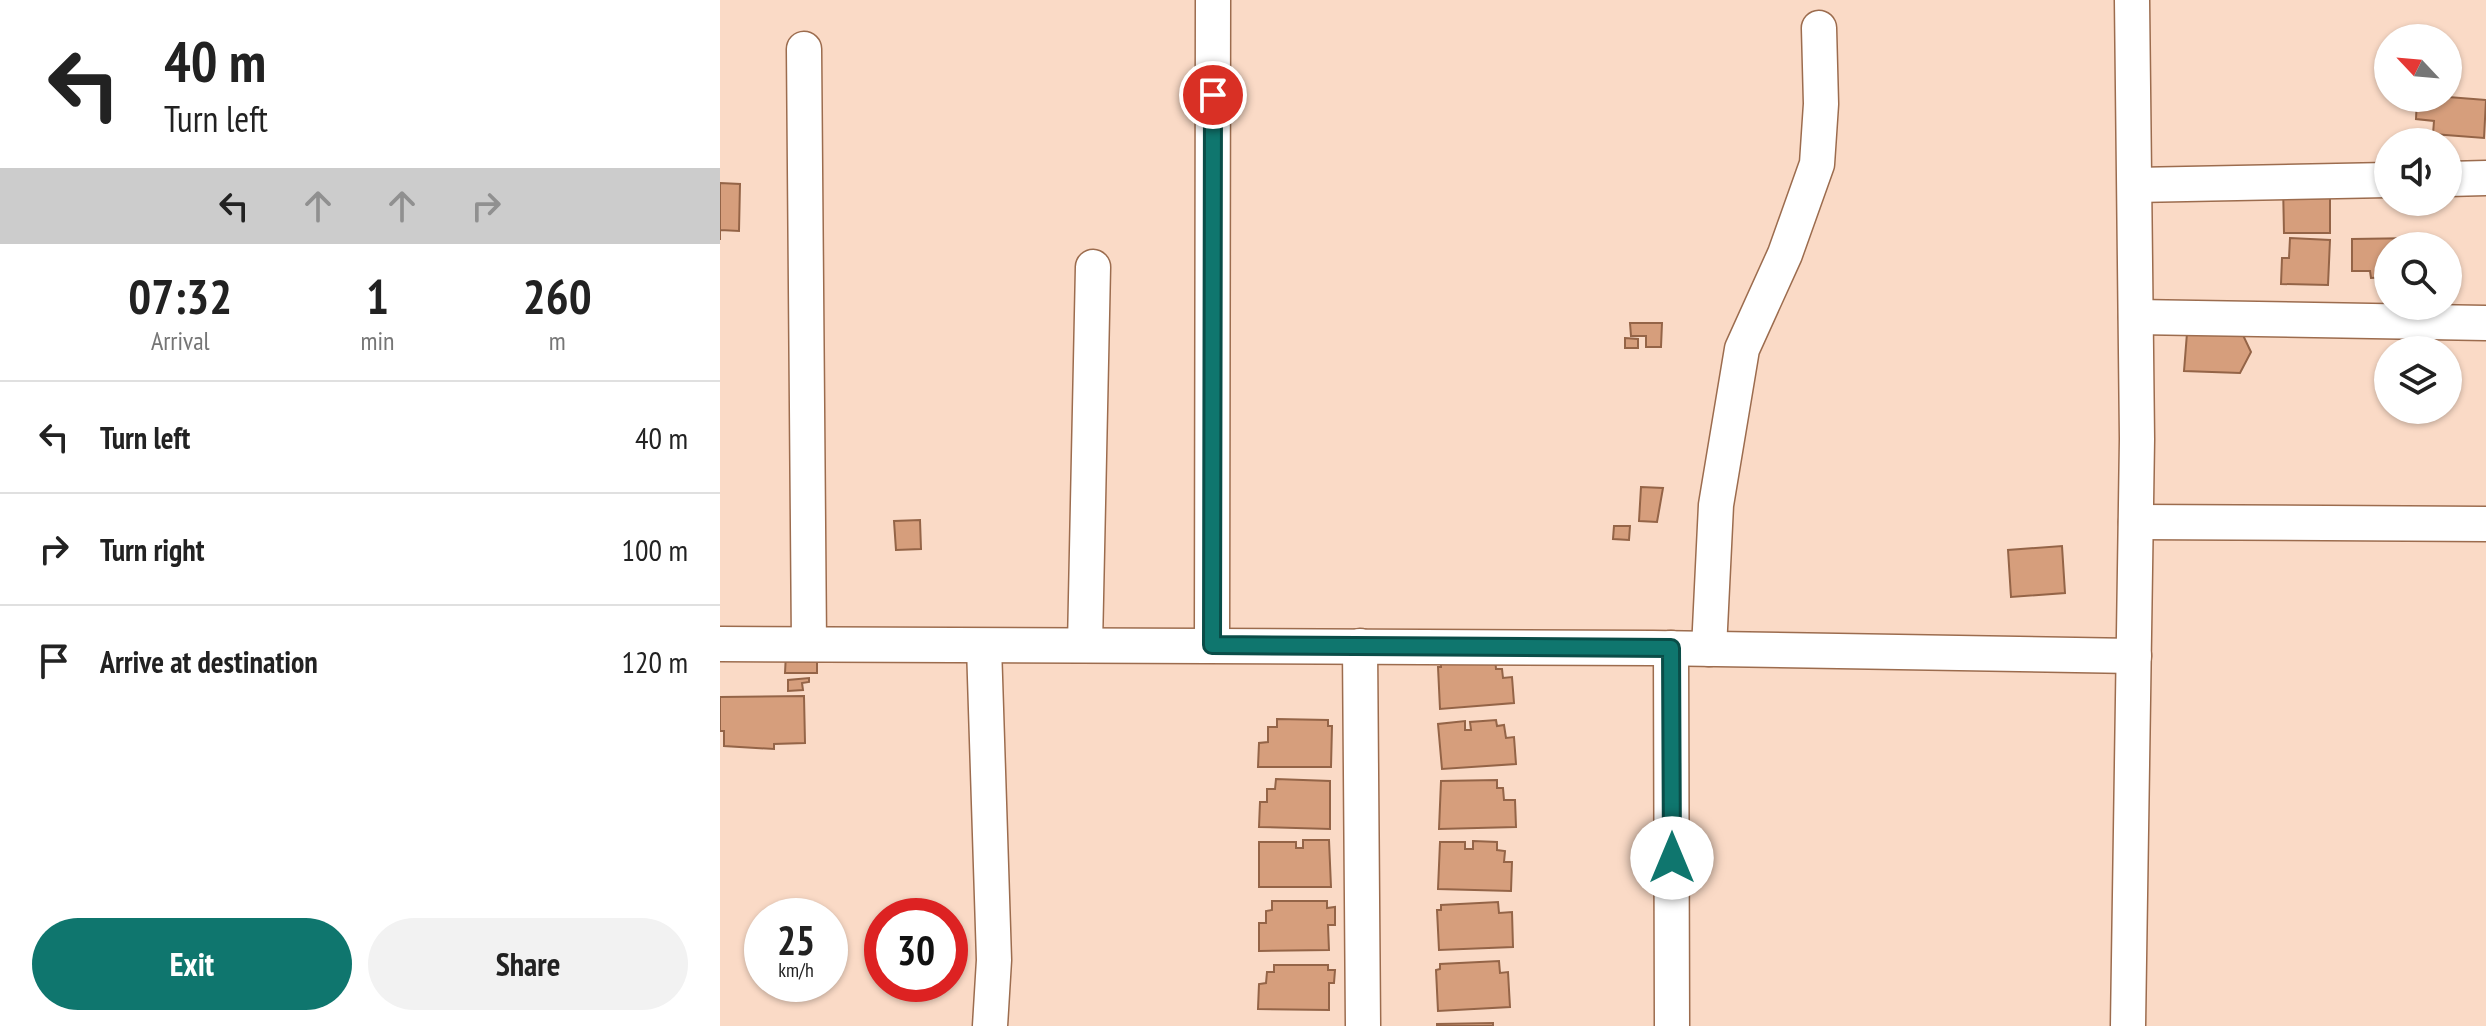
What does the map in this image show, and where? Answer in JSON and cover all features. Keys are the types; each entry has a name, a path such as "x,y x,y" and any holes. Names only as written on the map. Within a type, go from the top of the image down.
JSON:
{"street":[{"path":"1212,645 1213,0"},
{"path":"2128,1026 2136,522 2132,0"},
{"path":"1709,649 1716,505 1742,349 1785,254 1817,164 1821,104 1819,28"},
{"path":"804,49 809,644"},
{"path":"2462,179 2486,178"},
{"path":"2135,185 2374,180"},
{"path":"1085,645 1093,267"},
{"path":"2136,317 2486,323"},
{"path":"2136,522 2486,524"},
{"path":"720,644 1671,648 2134,656"},
{"path":"984,646 994,960 990,1026"},
{"path":"1360,646 1363,1026"},
{"path":"1671,648 1672,1026"}],"building":[{"path":"2462,98 2486,100 2484,138 2462,136 2462,128 2433,128 2434,121 2416,119 2416,112 2462,112"},
{"path":"720,183 740,184 739,231 720,230"},
{"path":"2283,184 2330,184 2330,233 2284,233"},
{"path":"2290,238 2330,240 2328,285 2281,284 2282,258 2289,258"},
{"path":"2352,239 2374,239 2374,278 2371,278 2370,271 2352,271"},
{"path":"1630,323 1662,323 1661,347 1646,347 1646,336 1631,336"},
{"path":"2187,333 2242,333 2251,352 2240,373 2184,371"},
{"path":"1625,338 1638,339 1638,348 1625,348"},
{"path":"1641,487 1663,488 1657,522 1639,521"},
{"path":"920,520 921,549 896,550 894,521"},
{"path":"1614,526 1630,526 1629,540 1613,539"},
{"path":"2062,546 2065,593 2011,597 2008,550"},
{"path":"786,653 817,653 817,673 785,673"},
{"path":"1495,657 1496,669 1502,669 1503,678 1512,677 1514,703 1440,709 1438,667 1441,667 1441,661"},
{"path":"809,678 809,682 802,683 803,690 788,691 788,680"},
{"path":"804,696 805,743 774,744 774,749 724,746 724,731 720,731 720,697"},
{"path":"1277,719 1328,720 1328,726 1332,726 1331,767 1258,767 1259,743 1268,742 1268,727 1277,727"},
{"path":"1496,720 1497,726 1504,725 1506,738 1514,737 1516,764 1442,769 1438,724 1465,721 1465,730 1471,730 1470,722"},
{"path":"1276,779 1330,781 1330,829 1259,827 1260,802 1267,802 1267,789 1275,789"},
{"path":"1497,780 1497,788 1503,788 1504,800 1515,800 1516,827 1439,829 1441,781"},
{"path":"1303,840 1329,840 1331,887 1259,887 1259,842 1296,842 1296,848 1303,848"},
{"path":"1473,841 1497,842 1497,850 1505,851 1504,862 1512,862 1511,891 1438,889 1440,842 1465,842 1465,849 1473,849"},
{"path":"1272,901 1327,901 1327,908 1335,907 1335,925 1328,925 1329,950 1259,951 1259,923 1266,923 1266,911 1272,910"},
{"path":"1498,902 1499,913 1512,912 1513,947 1439,950 1437,910 1441,910 1441,905"},
{"path":"1499,961 1500,973 1508,972 1510,1007 1438,1011 1436,970 1440,969 1440,964"},
{"path":"1274,965 1328,965 1328,970 1335,970 1334,983 1329,983 1329,1010 1258,1009 1259,984 1266,983 1267,972 1274,972"},
{"path":"1493,1023 1493,1026 1437,1026 1437,1024"}],"route":[{"path":"1213,95 1212,645 1671,648 1672,858"}]}
